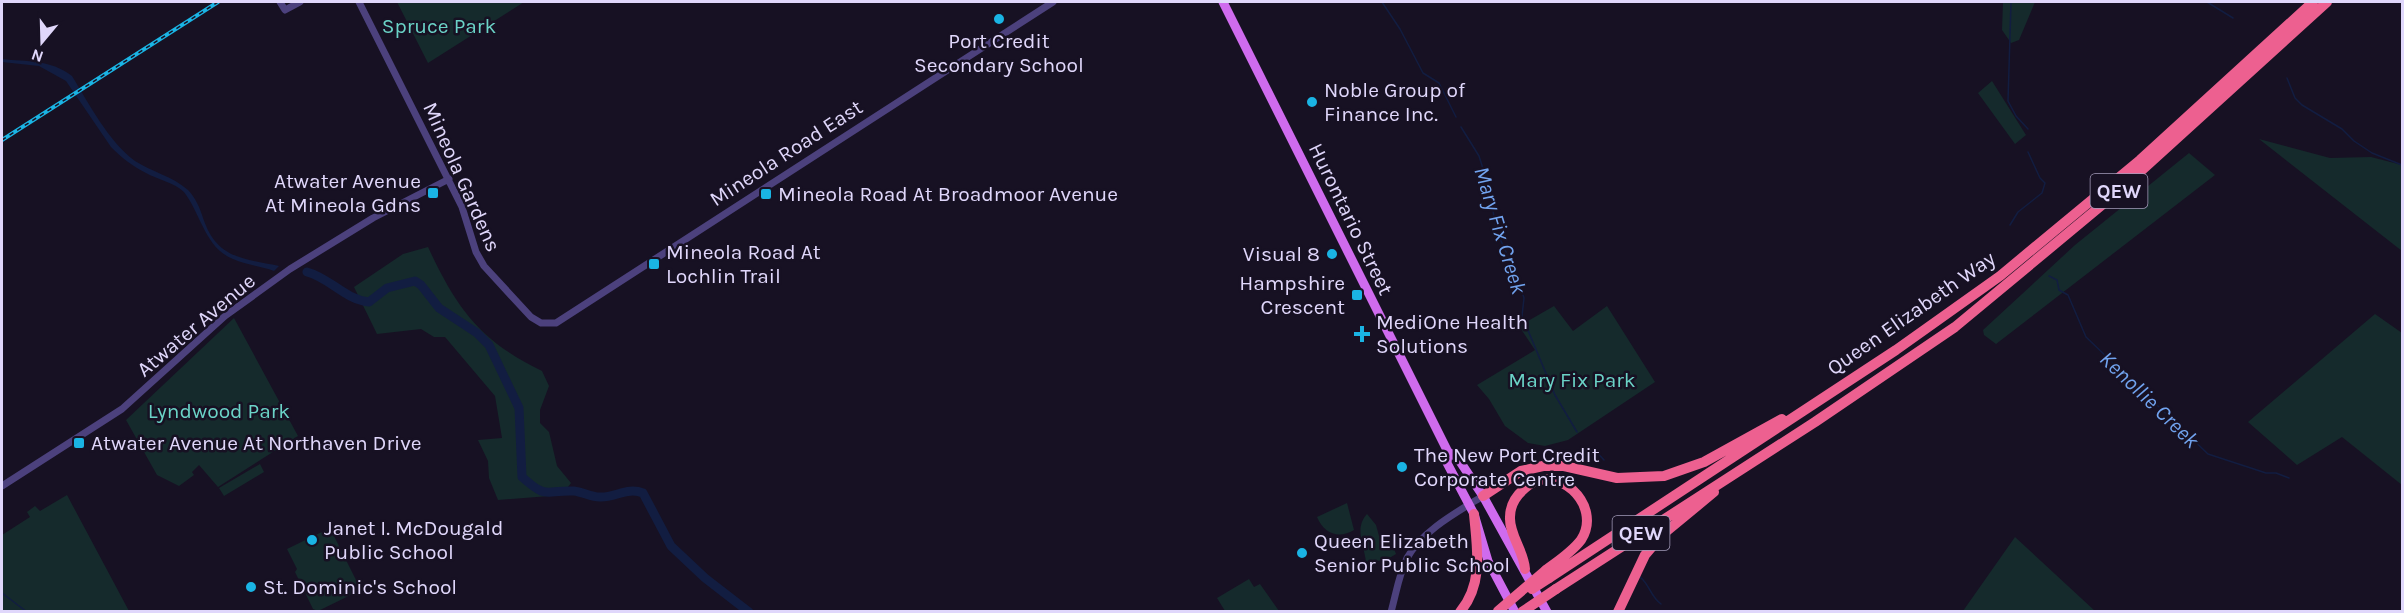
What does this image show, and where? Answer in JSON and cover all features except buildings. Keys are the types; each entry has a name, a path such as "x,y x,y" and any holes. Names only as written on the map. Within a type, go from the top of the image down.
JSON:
{"highway":[{"name":"Queen Elizabeth Way","path":"1497,611 1548,574 1642,519 1924,331 2000,276 2140,160 2313,2"},
{"name":"Queen Elizabeth Way","path":"1522,612 1815,422 1974,312 2120,190 2327,2"},
{"path":"1483,496 1521,471 1543,466 1564,466 1617,478 1664,476 1704,462 1771,423 1802,411"},
{"path":"1618,612 1645,555 1662,535 1708,499 1727,478"},
{"path":"1525,569 1524,559 1511,527 1511,508 1516,496 1536,481 1550,479 1564,482 1582,500 1586,520 1581,539 1548,574"},
{"path":"1460,612 1473,593 1477,577 1471,510"}],"main road":[{"name":"Hurontario Street","path":"1223,2 1448,452 1447,463 1471,510 1488,561 1515,612"},
{"name":"Hurontario Street","path":"1448,452 1457,457 1483,496 1547,612"}],"street":[{"path":"280,2 285,10 300,2"},
{"name":"Mineola Gardens","path":"359,2 449,179 462,207 476,252 484,266 536,321"},
{"name":"Mineola Road East","path":"536,321 547,324 556,323 1053,2"},
{"name":"Atwater Avenue","path":"2,486 122,409 225,316 290,269 373,218 449,179"},
{"path":"1391,612 1405,564 1415,547 1424,538 1471,510 1483,496"}],"green space":[{"name":"Spruce Park","path":"397,2 524,2 428,63"},
{"path":"2003,2 2035,2 2019,40 2011,43 2002,30"},
{"path":"1992,81 2026,135 2015,144 1978,93"},
{"path":"2259,139 2330,158 2371,157 2402,165 2402,251"},
{"path":"2189,153 2215,175 1996,344 1984,335 1983,330 2075,245"},
{"path":"428,247 449,288 473,321 502,348 542,371 549,386 540,410 540,423 549,432 557,466 571,483 562,495 498,500 489,478 488,461 478,440 502,438 495,396 445,337 434,337 421,329 377,334 354,287 403,254"},
{"name":"Mary Fix Park","path":"1554,306 1573,331 1607,306 1655,382 1568,440 1545,446 1528,443 1505,426 1489,399 1477,385 1535,350 1519,326"},
{"path":"2375,314 2402,333 2402,485 2342,437 2297,465 2248,422"},
{"name":"Lyndwood Park","path":"234,318 298,436 218,487 199,465 192,472 194,475 179,486 157,475 126,420"},
{"path":"260,464 264,472 224,496 219,488"},
{"path":"67,495 129,611 2,611 2,535 30,517 27,512 35,506 40,511"},
{"path":"1347,503 1354,530 1343,534 1328,531 1317,517"},
{"path":"1367,514 1376,525 1379,536 1390,538 1396,554 1386,560 1366,562 1360,531"},
{"path":"330,528 361,590 318,611 313,609 295,572 297,569 287,549"},
{"path":"2015,537 2095,611 1963,611"},
{"path":"1249,579 1254,587 1260,584 1279,611 1225,611 1217,598"}],"water":[{"path":"2,59 47,64 72,76 100,122 126,153 142,165 182,185 191,193 209,232 223,249 242,258 279,266 274,271 238,261 224,254 204,230 184,192 136,168 115,151 66,81 39,66 2,62"}],"waterway":[{"name":"Mary Fix Creek","path":"1382,2 1400,29 1423,73 1439,83 1456,117"},
{"name":"Kenollie Creek","path":"2011,2 2008,101 2016,116 2028,129"},
{"path":"2207,2 2233,18"},
{"path":"2287,78 2295,98 2302,105 2342,129 2354,141 2372,153 2402,165"},
{"name":"Mary Fix Creek","path":"1461,127 1479,156 1490,191 1496,230 1517,276 1524,298 1522,316 1555,395 1577,432"},
{"name":"Kenollie Creek","path":"2010,225 2018,212 2042,193 2045,183 2040,178 2028,152"},
{"path":"307,272 352,297 369,302 387,288 415,281 421,285 439,308 477,333 489,345 519,408 522,477 537,489 546,492 574,491 598,497 632,491 643,493 671,546 705,578 749,612"},
{"name":"Kenollie Creek","path":"2049,276 2057,280 2059,290 2068,295 2086,337 2208,454 2289,478"},
{"name":"Mary Fix Creek","path":"1594,449 1604,460"},
{"name":"Mary Fix Creek","path":"1640,577 1654,598 1661,604"},
{"path":"2,593 27,612"}],"railway":[{"path":"2,140 218,2"}],"place":[{"name":"Port Credit Secondary School","path":"999,19"},
{"name":"Noble Group of Finance Inc.","path":"1312,102"},
{"name":"Atwater Avenue At Mineola Gdns","path":"433,193"},
{"name":"Mineola Road At Broadmoor Avenue","path":"766,194"},
{"name":"Visual 8","path":"1332,254"},
{"name":"Mineola Road At Lochlin Trail","path":"654,264"},
{"name":"Hampshire Crescent","path":"1357,295"},
{"name":"MediOne Health Solutions","path":"1362,334"},
{"name":"Atwater Avenue At Northaven Drive","path":"79,443"},
{"name":"The New Port Credit Corporate Centre","path":"1402,467"},
{"name":"Janet I. McDougald Public School","path":"312,540"},
{"name":"Queen Elizabeth Senior Public School","path":"1302,553"},
{"name":"St. Dominic's School","path":"251,587"}]}
